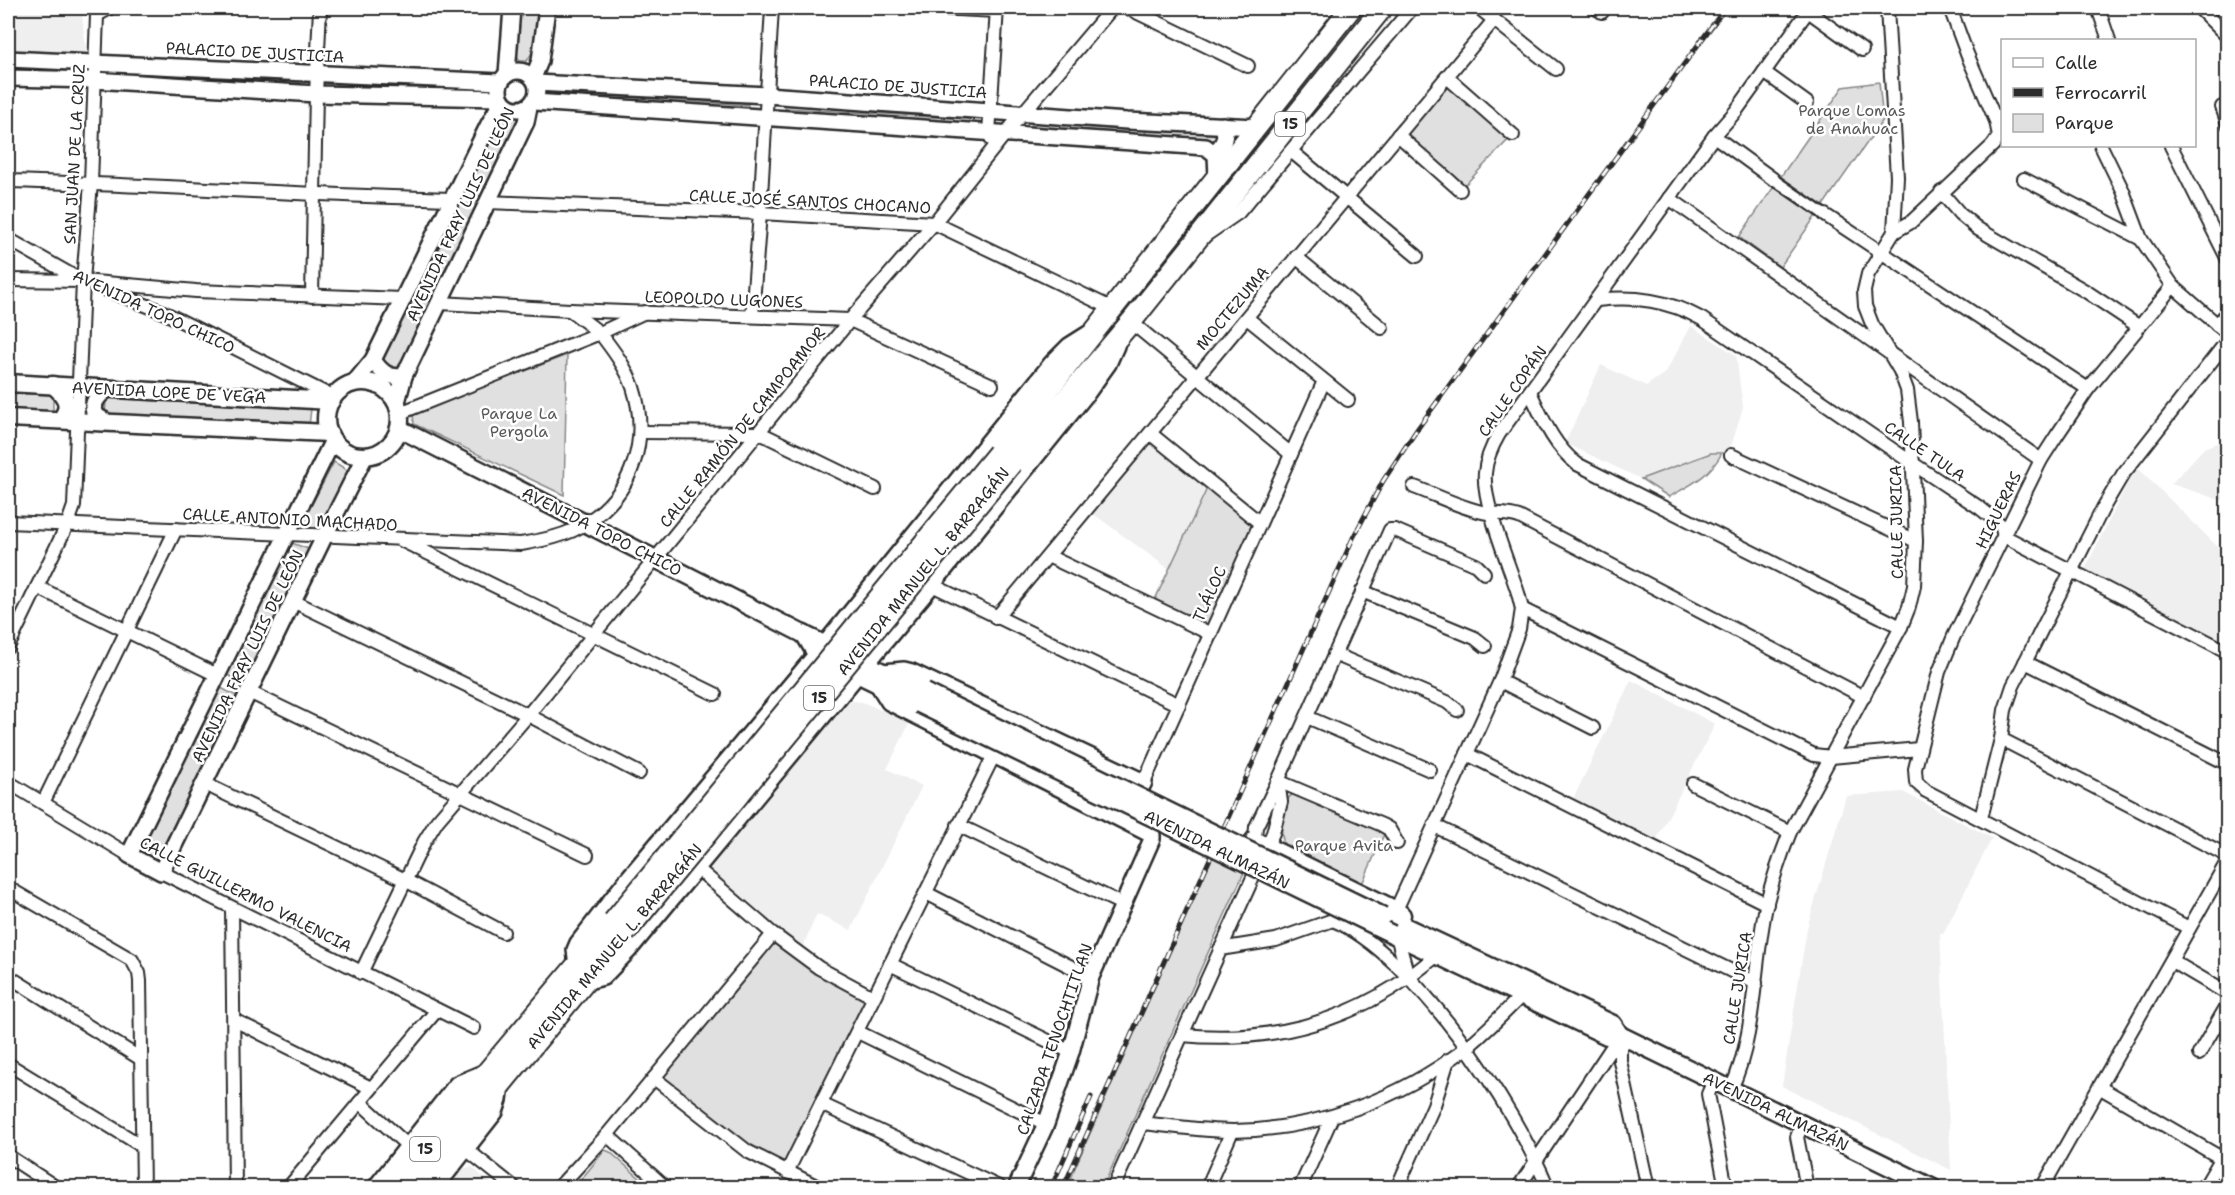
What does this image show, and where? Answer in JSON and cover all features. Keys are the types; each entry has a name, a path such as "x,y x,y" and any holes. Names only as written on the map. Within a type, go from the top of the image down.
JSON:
{"highway":[{"name":"AVENIDA MANUEL L. BARRAGÁN","path":"1005,458 1095,330 1351,8"},
{"name":"AVENIDA MANUEL L. BARRAGÁN","path":"394,1188 462,1117 1005,458 1126,328 1382,8"},
{"name":"AVENIDA MANUEL L. BARRAGÁN","path":"416,1188 462,1117"}],"main road":[{"path":"371,382 386,389 399,415 395,439 377,454 353,455 342,449 331,437 326,423 332,399 342,388 354,383 371,382"},
{"name":"AVENIDA LOPE DE VEGA","path":"8,383 332,399"},
{"path":"53,385 66,400 69,420"},
{"path":"106,422 96,416 93,408 96,399 107,388"},
{"name":"AVENIDA TOPO CHICO","path":"399,415 586,523 803,634 821,649"},
{"name":"AVENIDA LOPE DE VEGA","path":"8,418 331,437"},
{"name":"AVENIDA ALMAZÁN","path":"821,649 1391,923 1425,936 1613,1024 1620,1035"},
{"path":"1260,843 1391,923"},
{"name":"AVENIDA ALMAZÁN","path":"1391,923 1438,955 1607,1036 1620,1035 1933,1188"}],"street":[{"path":"96,11 110,8"},
{"path":"312,296 320,8"},
{"name":"AVENIDA FRAY LUIS DE LEÓN","path":"354,383 373,360 488,126 504,83 512,8"},
{"path":"532,104 538,93 535,80 540,61 547,8"},
{"path":"752,316 772,8"},
{"path":"936,8 997,9 990,110 992,140"},
{"path":"540,61 527,68 514,65 504,83 507,106 518,110 532,104 766,117 992,140 1005,134 1112,8"},
{"path":"1128,8 1248,66"},
{"path":"1197,240 1238,213 1412,8"},
{"path":"1479,8 1557,69"},
{"path":"1887,8 1897,177 1894,232 1904,228 1994,145 1999,136 1996,121 1950,8"},
{"path":"2098,8 2109,39"},
{"path":"2199,8 2228,37"},
{"path":"1809,9 1862,50"},
{"name":"CALLE COPÁN","path":"1391,923 1500,681 1519,629 1522,609 1486,491 1484,473 1489,453 1499,434 1669,198 1809,9"},
{"name":"SAN JUAN DE LA CRUZ","path":"8,647 74,506 75,489 69,420 79,387 83,281 91,183 96,11"},
{"name":"MOCTEZUMA","path":"996,618 1494,20"},
{"name":"PALACIO DE JUSTICIA","path":"8,59 504,83"},
{"path":"8,78 94,80 316,94 504,83 518,71 529,74 535,80"},
{"path":"1764,72 1807,103"},
{"path":"1447,77 1513,135"},
{"name":"PALACIO DE JUSTICIA","path":"535,80 1127,121 1257,127"},
{"name":"AVENIDA FRAY LUIS DE LEÓN","path":"399,415 404,376 526,122 532,104"},
{"path":"2222,107 2228,124"},
{"path":"1127,121 1133,127 1134,132 1128,142"},
{"path":"1145,143 1140,132 1148,122"},
{"path":"1214,152 1224,141 1223,125"},
{"path":"1005,134 1206,147 1214,152 1218,165 1217,177"},
{"path":"1398,135 1460,190"},
{"path":"1714,136 1825,215 2088,389"},
{"name":"CALLE RAMÓN DE CAMPOAMOR","path":"361,973 405,880 437,821 528,715 850,320 934,223 992,140"},
{"path":"2102,147 2123,190 2141,239 2173,286 2228,334"},
{"path":"2172,147 2228,260"},
{"path":"1291,151 1417,256"},
{"path":"2024,179 2141,239"},
{"path":"8,181 453,199"},
{"path":"1941,192 1960,214 1978,229 2087,292 2138,326"},
{"path":"1669,198 2042,460"},
{"name":"CALLE JOSÉ SANTOS CHOCANO","path":"488,202 760,213 934,223 1112,308"},
{"name":"CALLE JURICA","path":"1731,1089 1739,1071 1756,983 1767,904 1776,867 1790,832 1901,627 1914,586 1916,541 1911,422 1907,390 1900,371 1872,324 1865,306 1864,291 1868,274 1894,232"},
{"name":"AVENIDA TOPO CHICO","path":"8,239 83,281 160,311 332,399"},
{"path":"1296,257 1382,328"},
{"path":"8,280 83,281 196,291 402,299"},
{"name":"HIGUERAS","path":"1981,818 1926,791 1915,779 1919,749 1944,659 2042,460 2088,389 2173,286"},
{"name":"CALLE TULA","path":"1597,300 1635,298 1656,301 1689,312 1990,514 2001,525 2004,536 2228,652"},
{"name":"LEOPOLDO LUGONES","path":"440,303 850,320 992,385"},
{"path":"396,538 521,544 548,540 586,523 614,501 625,485 639,447 639,408 632,385 618,357 600,333 570,310"},
{"path":"399,415 600,333 645,312"},
{"path":"2217,325 2228,312"},
{"path":"1247,318 1348,400"},
{"path":"1095,330 1069,346 1052,363 821,649 583,934 575,950 580,974 603,977 698,869 1102,374 1126,328 1197,376 1291,454"},
{"path":"2189,928 1981,818 2001,739 2005,710 2025,662 2103,508 2123,474 2228,340"},
{"path":"373,360 386,374 404,376"},
{"name":"TLÁLOC","path":"1126,820 1324,381"},
{"path":"1530,392 1554,441 1577,464 1901,627"},
{"path":"640,432 760,433 875,489"},
{"path":"1150,434 1260,523"},
{"name":"AVENIDA FRAY LUIS DE LEÓN","path":"129,855 287,535 331,437"},
{"path":"1731,455 1916,541"},
{"name":"AVENIDA FRAY LUIS DE LEÓN","path":"161,872 365,456"},
{"path":"1414,487 1473,510 1503,513 1519,518 1864,697"},
{"name":"CALLE ANTONIO MACHADO","path":"8,522 396,538 715,694"},
{"path":"43,803 176,529"},
{"path":"1113,1188 1254,874 1260,843 1256,827 1391,530 1476,565 1484,573"},
{"path":"1048,556 1211,634"},
{"path":"891,563 996,618 1179,705"},
{"path":"37,587 217,675"},
{"path":"1362,591 1475,638 1485,646"},
{"path":"293,601 528,715 639,773"},
{"path":"1522,609 1814,754 1831,757 1919,749"},
{"path":"1334,654 1447,702 1456,710"},
{"path":"2025,662 2228,764"},
{"path":"1126,820 889,702 880,678 904,670 912,672 1144,782"},
{"path":"1500,681 1593,728"},
{"path":"249,692 587,855"},
{"path":"1307,717 1430,770"},
{"path":"749,734 784,764"},
{"path":"2001,739 2228,858 2042,1188"},
{"path":"1467,754 1767,904"},
{"path":"787,1172 994,755"},
{"path":"1072,793 1089,756"},
{"path":"1278,781 1382,825 1394,836 1396,843"},
{"path":"1260,843 1273,833 1281,802 1278,781"},
{"name":"CALLE GUILLERMO VALENCIA","path":"8,782 161,872 474,1028"},
{"path":"205,784 405,880 503,932"},
{"path":"1693,784 1790,832"},
{"name":"CALZADA TENOCHTITLAN","path":"1016,1188 1046,1124 1071,1052 1091,976 1152,835 1126,820"},
{"path":"958,825 1122,904"},
{"path":"1435,826 1756,983"},
{"path":"698,869 773,934 819,968 873,997"},
{"path":"8,888 132,960 139,973 143,1188"},
{"path":"926,893 1091,976"},
{"path":"232,908 235,1188"},
{"path":"1220,949 1276,940 1333,920 1363,936 1408,978 1467,1047 1536,1159 1548,1188"},
{"path":"1391,923 1408,978"},
{"path":"558,1188 607,1135 773,934"},
{"path":"1182,1035 1240,1038 1311,1025 1361,1006 1408,978 1438,955"},
{"path":"2172,961 2228,994"},
{"path":"890,964 1071,1052"},
{"path":"8,976 141,1059"},
{"path":"1142,1123 1232,1131 1276,1127 1332,1117 1401,1088 1448,1060 1467,1047 1522,995"},
{"path":"2199,1054 2228,1004"},
{"path":"288,1188 437,1010"},
{"path":"234,1020 371,1088"},
{"path":"858,1032 1046,1124"},
{"path":"1518,1188 1620,1035"},
{"path":"1620,1035 1620,1061 1648,1188"},
{"path":"1397,1188 1434,1104 1448,1060"},
{"path":"8,1064 142,1146"},
{"path":"375,1188 457,1084 495,1076 498,1107 435,1188"},
{"path":"654,1078 730,1140 820,1188"},
{"path":"1714,1081 1708,1094 1726,1188"},
{"path":"2099,1087 2225,1155 2204,1188"},
{"path":"360,1102 408,1146"},
{"path":"821,1104 1001,1188"},
{"path":"1300,1188 1332,1117"},
{"path":"1802,1124 1797,1137 1807,1188"},
{"path":"1207,1188 1232,1131"},
{"path":"607,1135 666,1188"},
{"path":"466,1149 515,1188"},
{"path":"8,1156 57,1188"}],"shaded area":[{"path":"8,8 81,8 87,58 8,54"},
{"path":"1691,326 1736,355 1743,407 1732,444 1722,453 1711,453 1641,479 1565,443 1601,365 1646,386 1666,372"},
{"path":"1151,438 1208,483 1169,569 1088,510"},
{"path":"2227,439 2227,502 2171,484 2204,448"},
{"path":"2136,466 2227,556 2227,643 2085,569"},
{"path":"1631,680 1715,724 1657,839 1573,799"},
{"path":"852,701 862,702 910,722 887,769 922,786 851,930 817,914 802,948 709,869 843,705"},
{"path":"1903,792 1992,838 1943,934 1940,933 1951,1170 1782,1086 1807,928 1846,796"},
{"path":"472,1167 495,1187 447,1187 464,1168"}],"green space":[{"path":"518,8 538,8 535,48 527,61 520,61 516,56"},
{"path":"112,73 299,82 298,87 112,80"},
{"path":"1447,77 1513,135 1460,190 1400,137"},
{"name":"Parque Lomas de Anahuac","path":"1879,82 1883,120 1780,267 1739,237 1843,87"},
{"path":"336,83 473,88 472,95 337,89"},
{"path":"559,93 748,105 747,112 559,99"},
{"path":"785,108 970,119 970,125 785,113"},
{"path":"524,116 485,196 460,195 500,118"},
{"path":"1037,121 1128,128 1129,135 1032,129 1032,124"},
{"path":"1148,128 1215,132 1218,137 1212,142 1148,139 1145,133"},
{"path":"458,203 482,205 438,291 414,290"},
{"path":"434,298 400,373 379,363 410,302"},
{"name":"Parque La Pergola","path":"567,355 564,495 414,424 413,414"},
{"path":"8,393 53,395 53,416 8,414"},
{"path":"106,398 311,409 309,426 105,419"},
{"path":"1711,453 1722,453 1706,474 1669,497 1641,479"},
{"path":"334,462 349,471 320,530 299,529"},
{"path":"1210,482 1260,523 1211,634 1152,606"},
{"path":"289,542 311,550 246,684 225,674"},
{"path":"219,687 239,697 158,863 136,851"},
{"name":"Parque Avita","path":"1293,794 1385,832 1362,884 1285,848 1282,835 1283,811 1288,798"},
{"path":"1213,855 1245,870 1103,1187 1066,1188"},
{"path":"773,934 873,997 787,1172 654,1078"},
{"path":"605,1150 610,1152 650,1187 575,1187"}],"railway":[{"path":"1063,1188 1353,538 1383,481 1418,428 1725,8"},
{"path":"1051,1188 1091,1097"}]}
